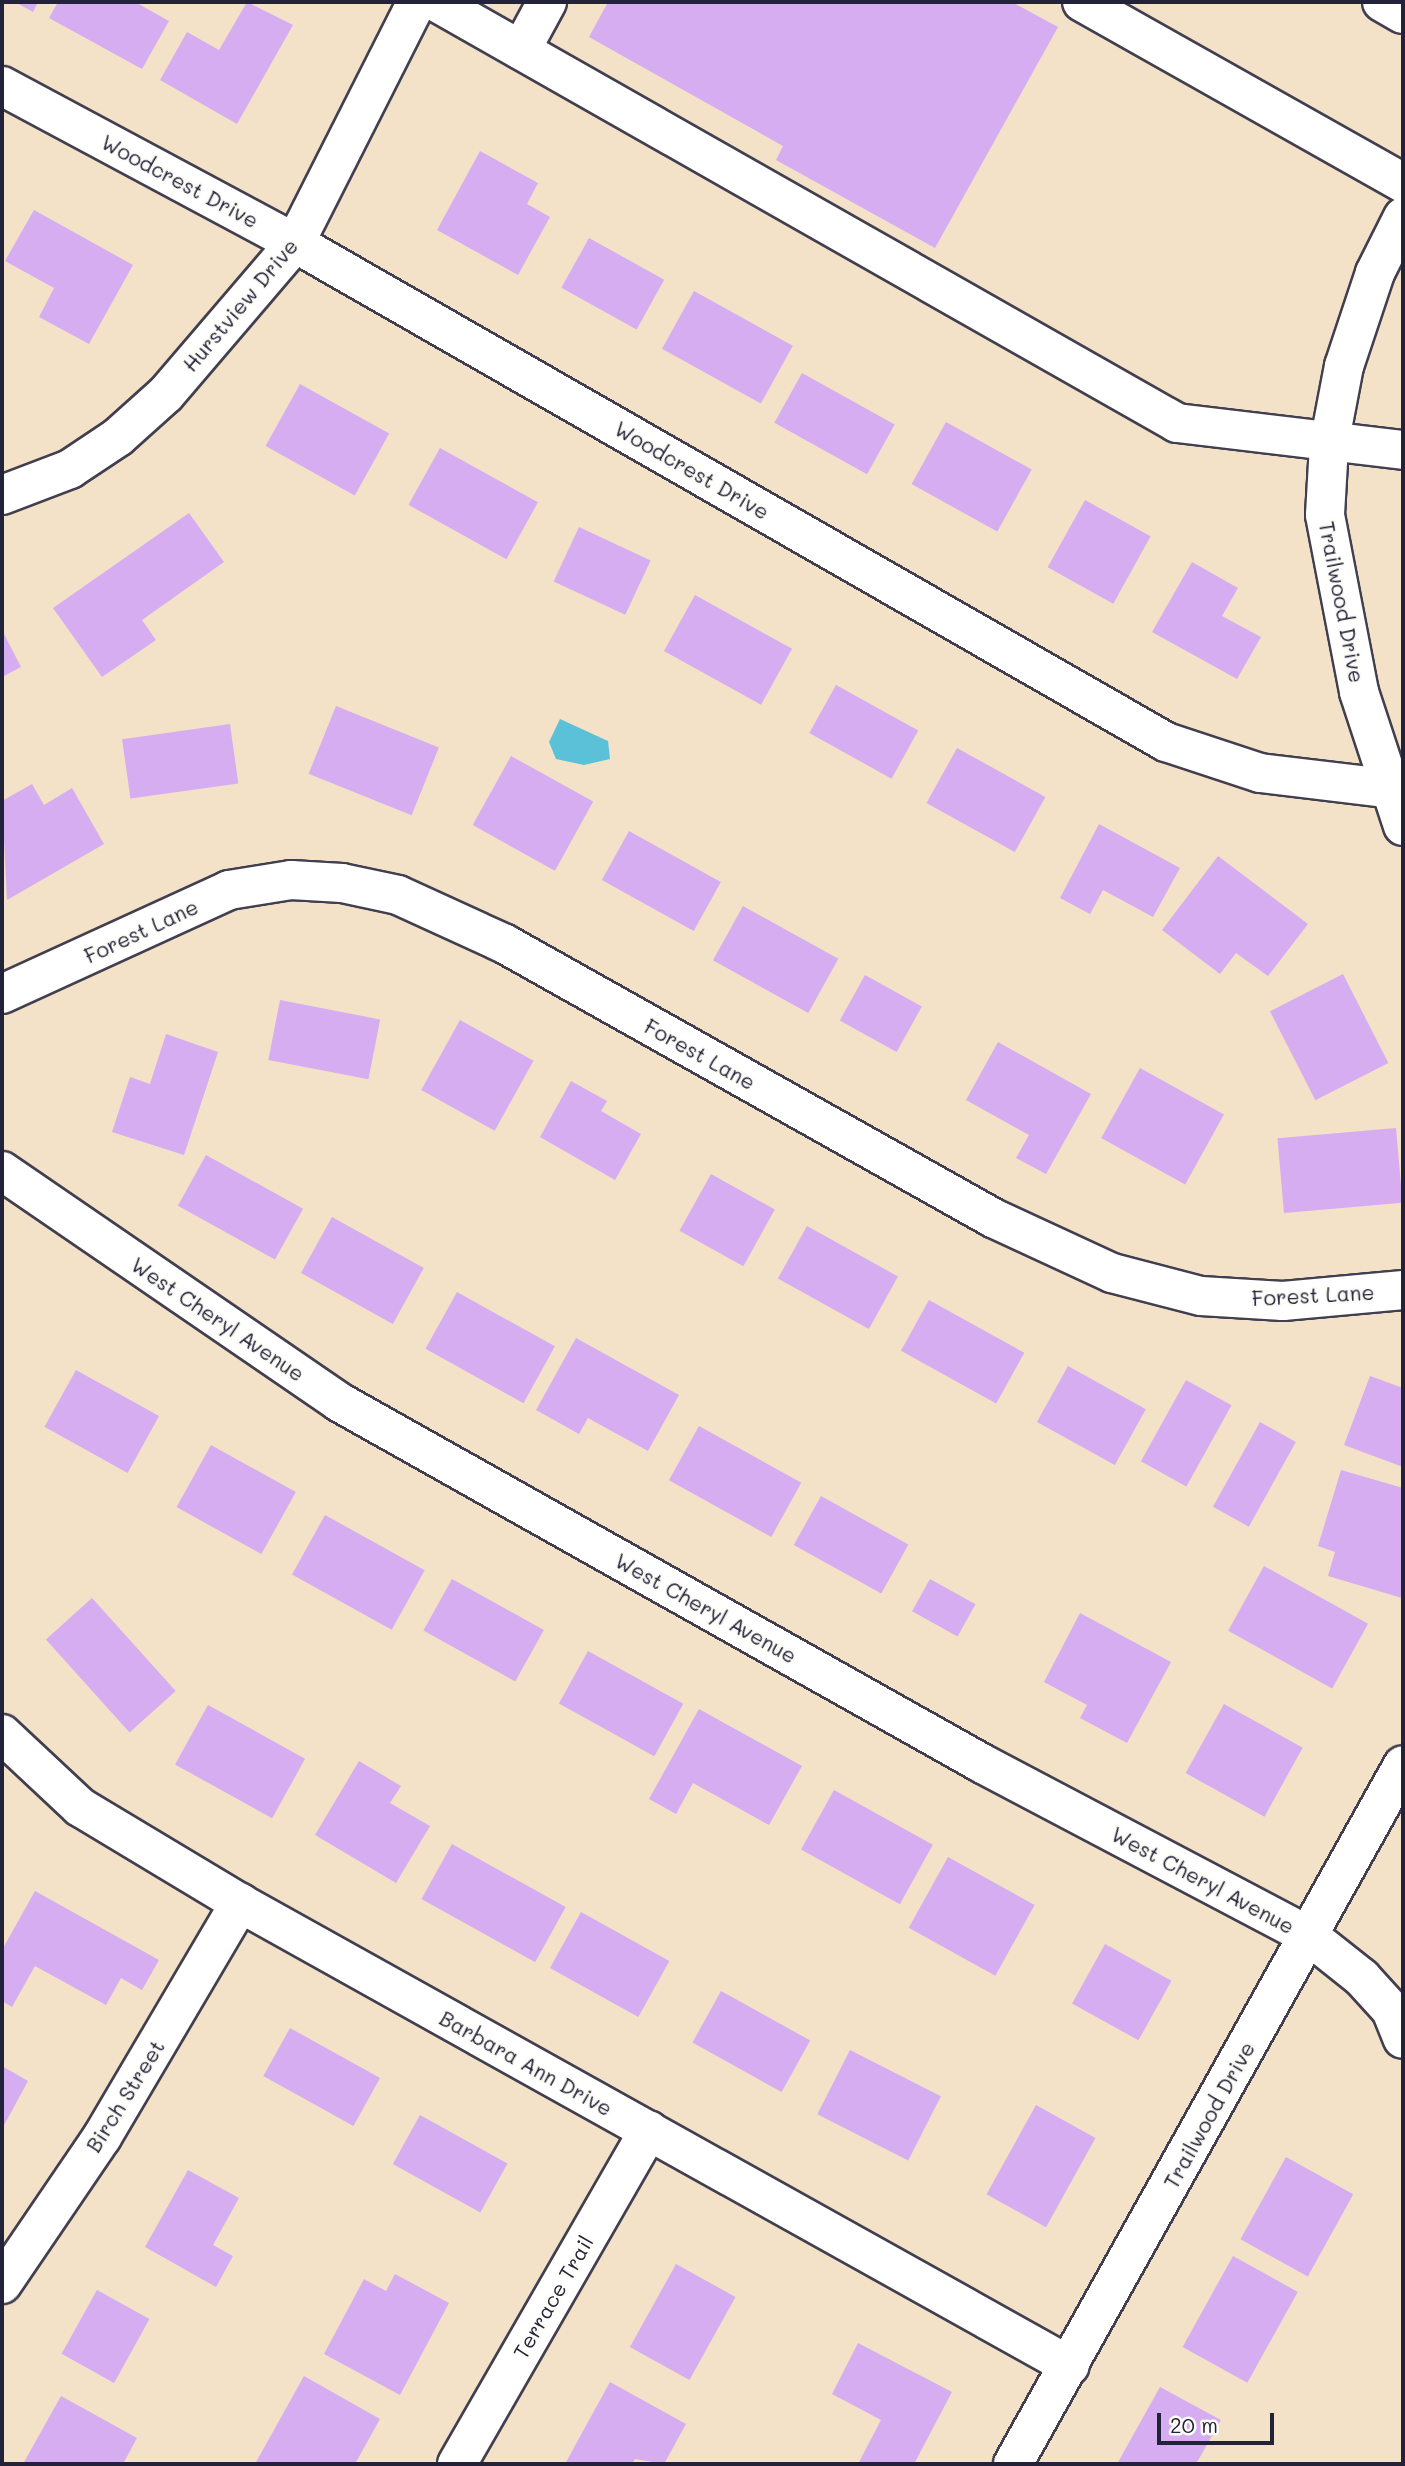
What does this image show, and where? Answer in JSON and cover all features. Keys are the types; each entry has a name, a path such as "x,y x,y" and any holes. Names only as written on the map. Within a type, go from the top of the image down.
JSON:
{"street":[{"name":"Hurstview Drive","path":"2,495 70,469 118,437 166,394 295,243 417,2"},
{"path":"436,2 1177,423 1329,445 1403,450"},
{"path":"521,50 547,2"},
{"path":"1082,2 1403,183"},
{"path":"1382,2 1403,14"},
{"name":"Woodcrest Drive","path":"2,86 295,243 1166,742 1260,773 1398,790"},
{"name":"Trailwood Drive","path":"1403,217 1375,273 1344,366 1329,445 1325,515 1336,592 1359,692 1398,790 1403,826"},
{"name":"Forest Lane","path":"2,994 229,890 290,880 342,883 398,895 505,944 993,1218 1112,1273 1201,1296 1283,1301 1403,1290"},
{"name":"West Cheryl Avenue","path":"2,1171 339,1402 983,1764 1308,1935 1370,1986 1391,2010 1403,2039"},
{"name":"Barbara Ann Drive","path":"2,1734 80,1807 240,1903 1070,2366"},
{"name":"Trailwood Drive","path":"1013,2464 1403,1765"},
{"name":"Birch Street","path":"2,2284 102,2137 240,1903"},
{"name":"Terrace Trail","path":"457,2464 649,2130"}],"water":[{"path":"560,719 608,741 610,759 584,765 556,759 549,742"}],"building":[{"path":"15,2 38,2 33,12"},
{"path":"58,2 135,2 169,21 142,69 49,18"},
{"path":"247,2 293,25 237,124 160,80 187,32 219,50"},
{"path":"608,2 1012,2 1058,27 935,248 776,160 783,146 589,37"},
{"path":"480,151 538,183 527,204 550,217 518,275 437,230"},
{"path":"34,210 133,265 89,344 39,317 54,288 5,261"},
{"path":"589,238 664,280 637,330 561,288"},
{"path":"694,291 793,346 761,404 662,349"},
{"path":"802,373 895,424 867,474 774,423"},
{"path":"300,384 389,433 355,496 266,446"},
{"path":"946,422 1032,470 997,532 912,484"},
{"path":"440,448 538,502 506,559 408,505"},
{"path":"1085,500 1151,536 1113,604 1048,567"},
{"path":"189,513 224,562 142,620 156,640 102,677 53,608"},
{"path":"579,527 651,560 625,615 554,581"},
{"path":"1192,562 1238,588 1222,616 1261,637 1237,679 1152,632"},
{"path":"695,595 792,649 761,705 664,651"},
{"path":"2,630 21,667 2,677"},
{"path":"836,685 918,731 892,779 809,733"},
{"path":"336,706 439,748 412,815 309,774"},
{"path":"230,724 238,783 130,799 122,739"},
{"path":"957,748 1045,797 1015,852 926,803"},
{"path":"511,756 593,802 555,871 473,825"},
{"path":"32,784 44,805 72,788 104,844 7,900 2,801"},
{"path":"1099,824 1180,868 1153,917 1103,890 1090,914 1060,898"},
{"path":"629,831 721,882 694,931 602,880"},
{"path":"1218,856 1308,924 1268,976 1236,953 1220,974 1162,930"},
{"path":"743,906 838,959 808,1013 713,960"},
{"path":"1343,974 1388,1063 1315,1100 1270,1011"},
{"path":"865,975 922,1007 897,1052 840,1020"},
{"path":"280,1000 380,1019 368,1079 268,1060"},
{"path":"460,1020 533,1061 495,1131 421,1090"},
{"path":"166,1034 218,1052 184,1155 112,1132 130,1077 150,1084"},
{"path":"998,1042 1091,1094 1046,1174 1016,1158 1029,1135 966,1100"},
{"path":"1140,1068 1224,1115 1185,1185 1101,1138"},
{"path":"571,1081 607,1101 601,1111 641,1134 615,1180 540,1137"},
{"path":"1396,1128 1403,1203 1284,1213 1277,1138"},
{"path":"206,1155 303,1209 275,1260 178,1206"},
{"path":"711,1174 775,1209 743,1266 679,1231"},
{"path":"332,1217 424,1268 393,1324 301,1273"},
{"path":"807,1226 898,1276 869,1329 778,1278"},
{"path":"457,1292 555,1346 523,1403 425,1349"},
{"path":"929,1300 1024,1353 996,1404 901,1351"},
{"path":"576,1338 679,1395 648,1451 588,1418 579,1434 536,1410"},
{"path":"1068,1366 1146,1409 1115,1465 1037,1422"},
{"path":"76,1370 159,1416 128,1473 44,1427"},
{"path":"1370,1376 1403,1388 1403,1467 1344,1445"},
{"path":"1186,1380 1231,1405 1186,1487 1141,1461"},
{"path":"1260,1422 1296,1442 1249,1527 1213,1507"},
{"path":"699,1426 801,1483 771,1537 669,1480"},
{"path":"211,1445 296,1492 261,1554 177,1507"},
{"path":"1341,1470 1403,1488 1402,1598 1328,1576 1335,1552 1318,1546"},
{"path":"821,1496 908,1544 881,1593 794,1545"},
{"path":"325,1515 425,1570 392,1630 292,1574"},
{"path":"1264,1566 1368,1624 1332,1688 1228,1631"},
{"path":"452,1579 544,1630 515,1682 423,1631"},
{"path":"930,1579 975,1604 958,1637 912,1611"},
{"path":"92,1598 176,1691 130,1732 46,1639"},
{"path":"1080,1613 1171,1662 1127,1743 1080,1718 1087,1705 1044,1682"},
{"path":"588,1651 683,1704 654,1756 559,1703"},
{"path":"1224,1704 1303,1748 1264,1817 1186,1773"},
{"path":"208,1705 305,1759 272,1818 175,1764"},
{"path":"699,1709 802,1766 769,1825 693,1783 676,1814 649,1799"},
{"path":"359,1761 401,1786 390,1803 430,1826 396,1883 315,1835"},
{"path":"834,1790 933,1845 900,1904 801,1849"},
{"path":"452,1844 566,1907 535,1962 421,1899"},
{"path":"948,1857 1035,1905 995,1976 909,1928"},
{"path":"35,1891 159,1960 142,1990 121,1978 106,2005 35,1966 12,2007 2,2001 2,1950"},
{"path":"581,1912 669,1961 638,2017 550,1968"},
{"path":"1105,1944 1171,1981 1139,2040 1072,2003"},
{"path":"721,1991 810,2040 782,2092 692,2043"},
{"path":"290,2028 380,2078 353,2126 263,2076"},
{"path":"850,2050 941,2096 908,2160 817,2114"},
{"path":"2,2066 28,2081 2,2129"},
{"path":"1036,2105 1095,2138 1046,2227 987,2194"},
{"path":"420,2115 507,2163 480,2212 393,2164"},
{"path":"1286,2157 1353,2194 1308,2277 1240,2239"},
{"path":"188,2170 239,2198 213,2245 233,2256 216,2287 145,2247"},
{"path":"1233,2256 1298,2292 1247,2383 1183,2347"},
{"path":"676,2264 735,2297 689,2380 630,2347"},
{"path":"395,2274 449,2303 400,2395 324,2354 364,2279 386,2291"},
{"path":"97,2290 149,2319 114,2383 62,2354"},
{"path":"858,2343 952,2392 914,2464 858,2464 881,2420 832,2394"},
{"path":"304,2376 380,2419 355,2464 255,2464"},
{"path":"610,2382 686,2424 664,2464 635,2459 632,2464 565,2464"},
{"path":"1160,2387 1221,2420 1196,2464 1117,2464"},
{"path":"61,2396 137,2438 123,2464 23,2464"}]}
